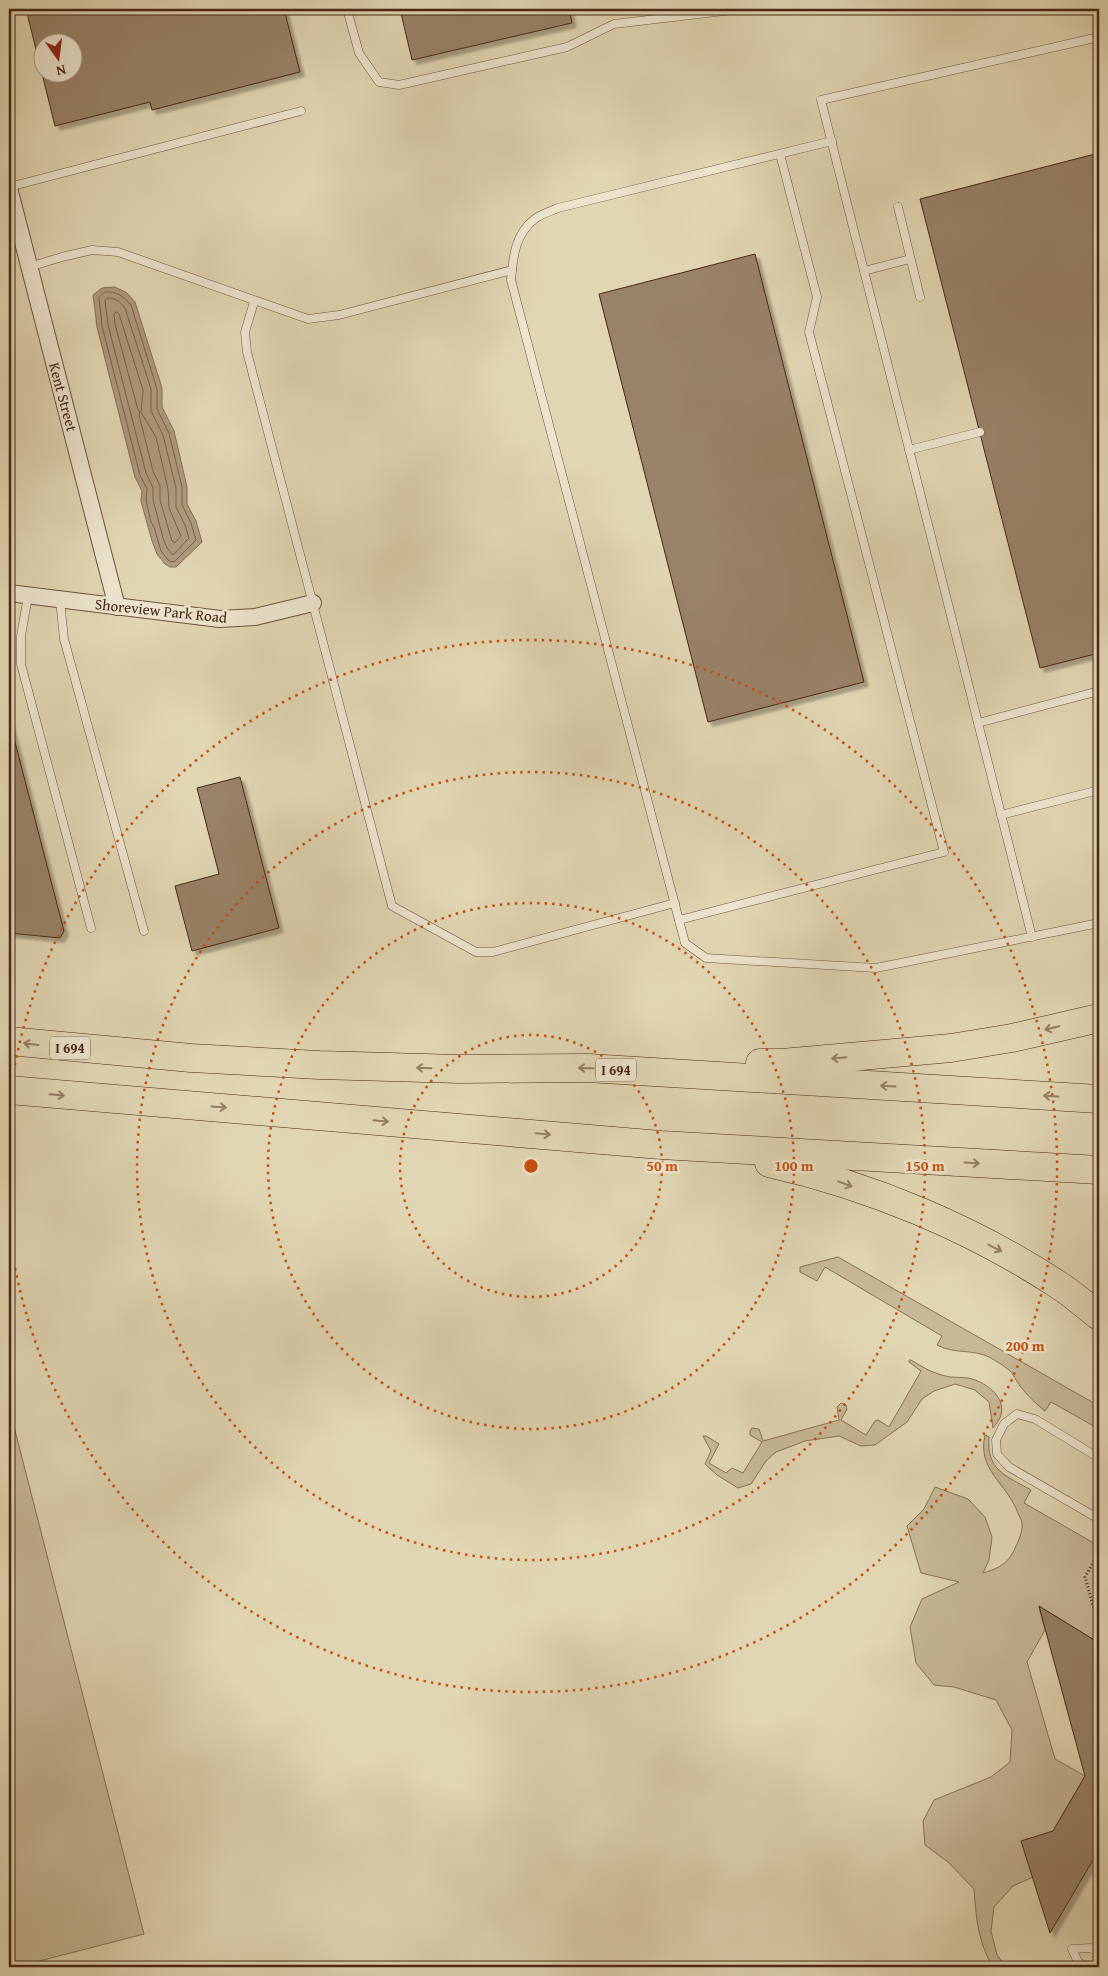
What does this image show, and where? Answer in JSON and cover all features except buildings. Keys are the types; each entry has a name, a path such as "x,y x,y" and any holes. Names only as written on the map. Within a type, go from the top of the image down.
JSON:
{"highway":[{"path":"619,1070 705,1063 782,1063 951,1048 1012,1038 1099,1018"},
{"name":"I 694","path":"9,1041 191,1058 319,1065 460,1069 588,1068 1099,1099"},
{"path":"9,1090 661,1145 1099,1170"},
{"path":"661,1145 726,1154 789,1168 836,1181 897,1203 942,1221 1000,1250 1060,1286 1099,1316"}],"street":[{"name":"Kent Street","path":"9,187 117,607"},
{"name":"Shoreview Park Road","path":"9,593 220,619 255,617 313,603"}],"lane":[{"path":"347,9 359,53 380,82 399,85 567,47 614,24 741,9"},
{"path":"1032,937 821,100 1099,37"},
{"path":"9,187 301,111"},
{"path":"832,141 558,208 536,218 521,233 514,253 511,280 685,943 706,958 876,968 1099,923"},
{"path":"679,920 944,852 809,332 817,297 780,154"},
{"path":"898,206 920,297"},
{"path":"29,267 92,250 118,252 254,302 308,319 339,315 512,270"},
{"path":"864,271 910,259"},
{"path":"254,302 245,332 247,352 392,906 476,952 493,952 674,903"},
{"path":"910,450 980,432"},
{"path":"28,596 21,636 21,664 91,928"},
{"path":"60,600 64,638 144,931"},
{"path":"978,723 1099,691"},
{"path":"1001,815 1099,790"},
{"path":"1099,1458 1035,1420 1017,1414 1004,1424 996,1440 997,1454 1009,1467 1099,1519"},
{"path":"1088,1967 1078,1962 1072,1949 1091,1948 1099,1953"}],"path":[{"path":"1099,1552 1085,1577 1099,1627"}],"shaded area":[{"path":"838,1257 1099,1406 1099,1429 1051,1402 1045,1411 1026,1393 1011,1372 1002,1365 983,1355 950,1350 937,1345 942,1336 825,1267 817,1281 800,1272 800,1267"},
{"path":"911,1360 938,1374 948,1377 968,1378 987,1386 997,1396 1002,1408 998,1422 993,1428 989,1402 975,1390 955,1384 934,1391 922,1399 907,1422 875,1445 861,1446 839,1436 805,1441 776,1452 766,1461 751,1484 738,1488 717,1475 705,1464 711,1451 703,1436 719,1444 709,1463 726,1473 732,1468 743,1473 762,1442 750,1435 752,1428 759,1429 763,1441 839,1420 837,1407 841,1403 846,1405 847,1409 841,1420 866,1435 875,1421 878,1420 889,1427 921,1371 909,1362"},
{"path":"9,1407 144,1934 16,1967 9,1967"},
{"path":"985,1435 989,1437 991,1457 999,1471 1031,1490 1024,1503 1099,1546 1099,1643 1039,1607 1045,1630 1027,1662 1055,1759 1085,1776 1033,1877 1013,1886 994,1907 991,1931 997,1955 1006,1967 993,1967 981,1939 974,1889 948,1862 925,1845 923,1821 934,1800 991,1777 1010,1762 1012,1730 996,1700 954,1687 934,1685 916,1663 910,1627 922,1599 959,1582 921,1573 907,1526 924,1509 935,1487 968,1499 985,1517 992,1537 989,1560 983,1573 999,1567 1007,1561 1021,1535 1022,1521 1013,1502 994,1476 985,1458"}],"water":[{"path":"115,287 127,293 135,302 162,388 162,407 174,431 187,487 187,504 196,521 202,542 176,567 170,567 165,564 157,554 152,541 141,501 142,491 135,477 97,327 93,295 102,288"}]}
